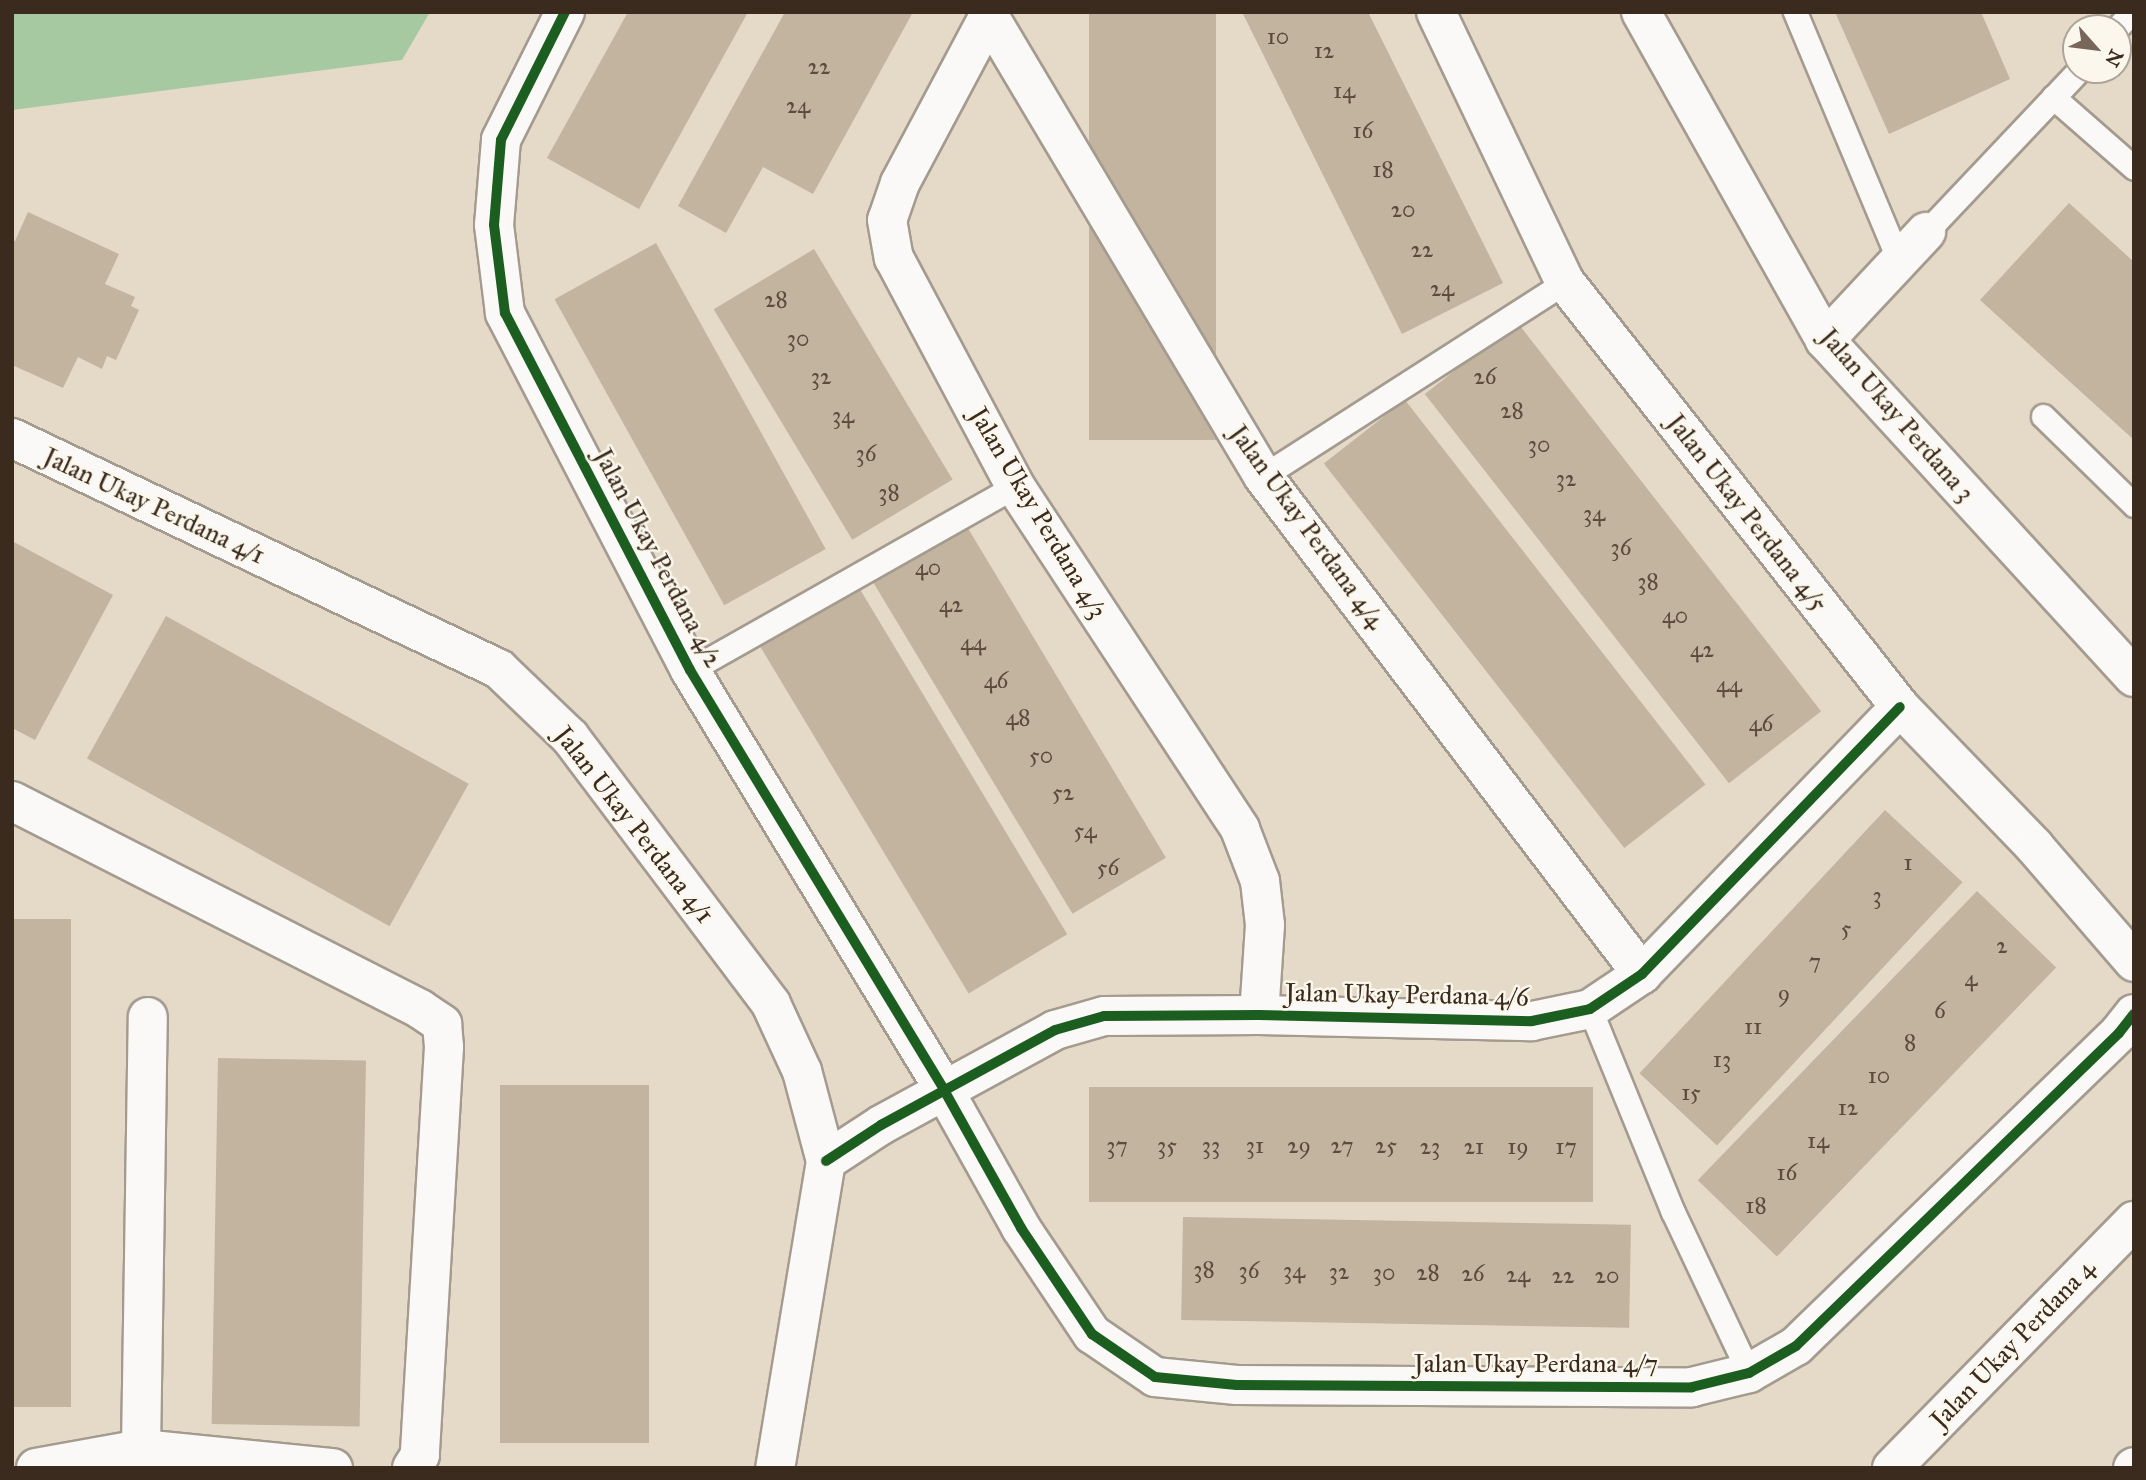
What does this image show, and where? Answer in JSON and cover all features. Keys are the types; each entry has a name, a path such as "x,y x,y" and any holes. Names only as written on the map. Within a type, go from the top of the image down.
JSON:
{"street":[{"name":"Jalan Ukay Perdana 4/2","path":"565,12 501,140 494,225 505,313 690,670 944,1090"},
{"name":"Jalan Ukay Perdana 4/5","path":"1436,12 1565,282 1900,707 2034,846 2134,962"},
{"name":"Jalan Ukay Perdana 3","path":"1641,12 1825,340 2134,677"},
{"name":"Jalan Ukay Perdana 4/4","path":"987,14 1264,476 1642,974"},
{"name":"Jalan Ukay Perdana 4/3","path":"987,14 900,183 887,220 894,258 1015,486 1240,829 1260,881 1265,925 1259,1015"},
{"path":"1825,340 1926,232"},
{"name":"Jalan Ukay Perdana 4/1","path":"12,438 499,669 570,737 771,1004 802,1071 826,1161 775,1468"},
{"name":"Jalan Ukay Perdana 4/6","path":"826,1161 881,1125 1055,1030 1104,1016 1259,1015 1532,1021 1590,1009 1642,974 1900,707"},
{"path":"12,801 420,1009 442,1024 443,1047 420,1455 412,1468"},
{"name":"Jalan Ukay Perdana 4/7","path":"944,1090 1021,1228 1092,1334 1155,1377 1237,1385 1692,1387 1749,1373 1796,1346 2119,1033 2134,1014"},
{"path":"141,1449 148,1017"},
{"name":"Jalan Ukay Perdana 4","path":"1892,1468 2134,1221"},
{"path":"36,1468 141,1449 333,1468"}],"lane":[{"path":"1794,12 1899,261"},
{"path":"1926,232 2066,84"},
{"path":"2053,97 2134,168"},
{"path":"1264,476 1565,282"},
{"path":"2043,416 2134,505"},
{"path":"690,670 1015,486"},
{"path":"1590,1009 1673,1212 1749,1373"}],"green space":[{"path":"12,12 430,12 402,60 12,110"}],"building":[{"path":"628,12 748,12 639,209 547,158"},
{"path":"785,12 913,12 813,194 763,167 726,233 678,206"},
{"path":"1089,12 1216,12 1216,440 1089,440"},
{"path":"1242,12 1368,12 1503,283 1402,334"},
{"path":"1835,12 1981,12 2010,79 1889,134"},
{"path":"2069,203 2134,262 2134,440 1980,300"},
{"path":"28,212 119,254 105,284 135,297 131,306 139,310 116,360 107,356 102,369 78,357 63,388 12,365 12,240 15,241"},
{"path":"656,243 826,549 724,605 555,299"},
{"path":"814,249 953,480 852,540 714,309"},
{"path":"1517,322 1821,711 1729,783 1425,394"},
{"path":"1405,400 1705,785 1624,848 1324,463"},
{"path":"963,520 1166,858 1072,914 870,576"},
{"path":"12,541 113,595 35,740 12,728"},
{"path":"855,581 1067,934 969,993 756,640"},
{"path":"166,616 469,784 390,926 87,759"},
{"path":"1885,810 1963,882 1717,1146 1639,1073"},
{"path":"1977,891 2056,967 1777,1257 1698,1180"},
{"path":"12,919 71,919 71,1407 12,1407"},
{"path":"218,1058 366,1061 360,1427 212,1424"},
{"path":"500,1085 649,1085 649,1443 500,1443"},
{"path":"1089,1087 1593,1087 1593,1202 1089,1202"},
{"path":"1183,1217 1631,1225 1629,1328 1181,1320"}],"cycle path":[{"path":"565,12 501,140 494,225 505,313 690,670 944,1090 1021,1228 1092,1334 1155,1377 1237,1385 1692,1387 1749,1373 1796,1346 2119,1033 2134,1014"},
{"path":"826,1161 881,1125 1055,1030 1104,1016 1259,1015 1532,1021 1590,1009 1642,974 1900,707"}]}
